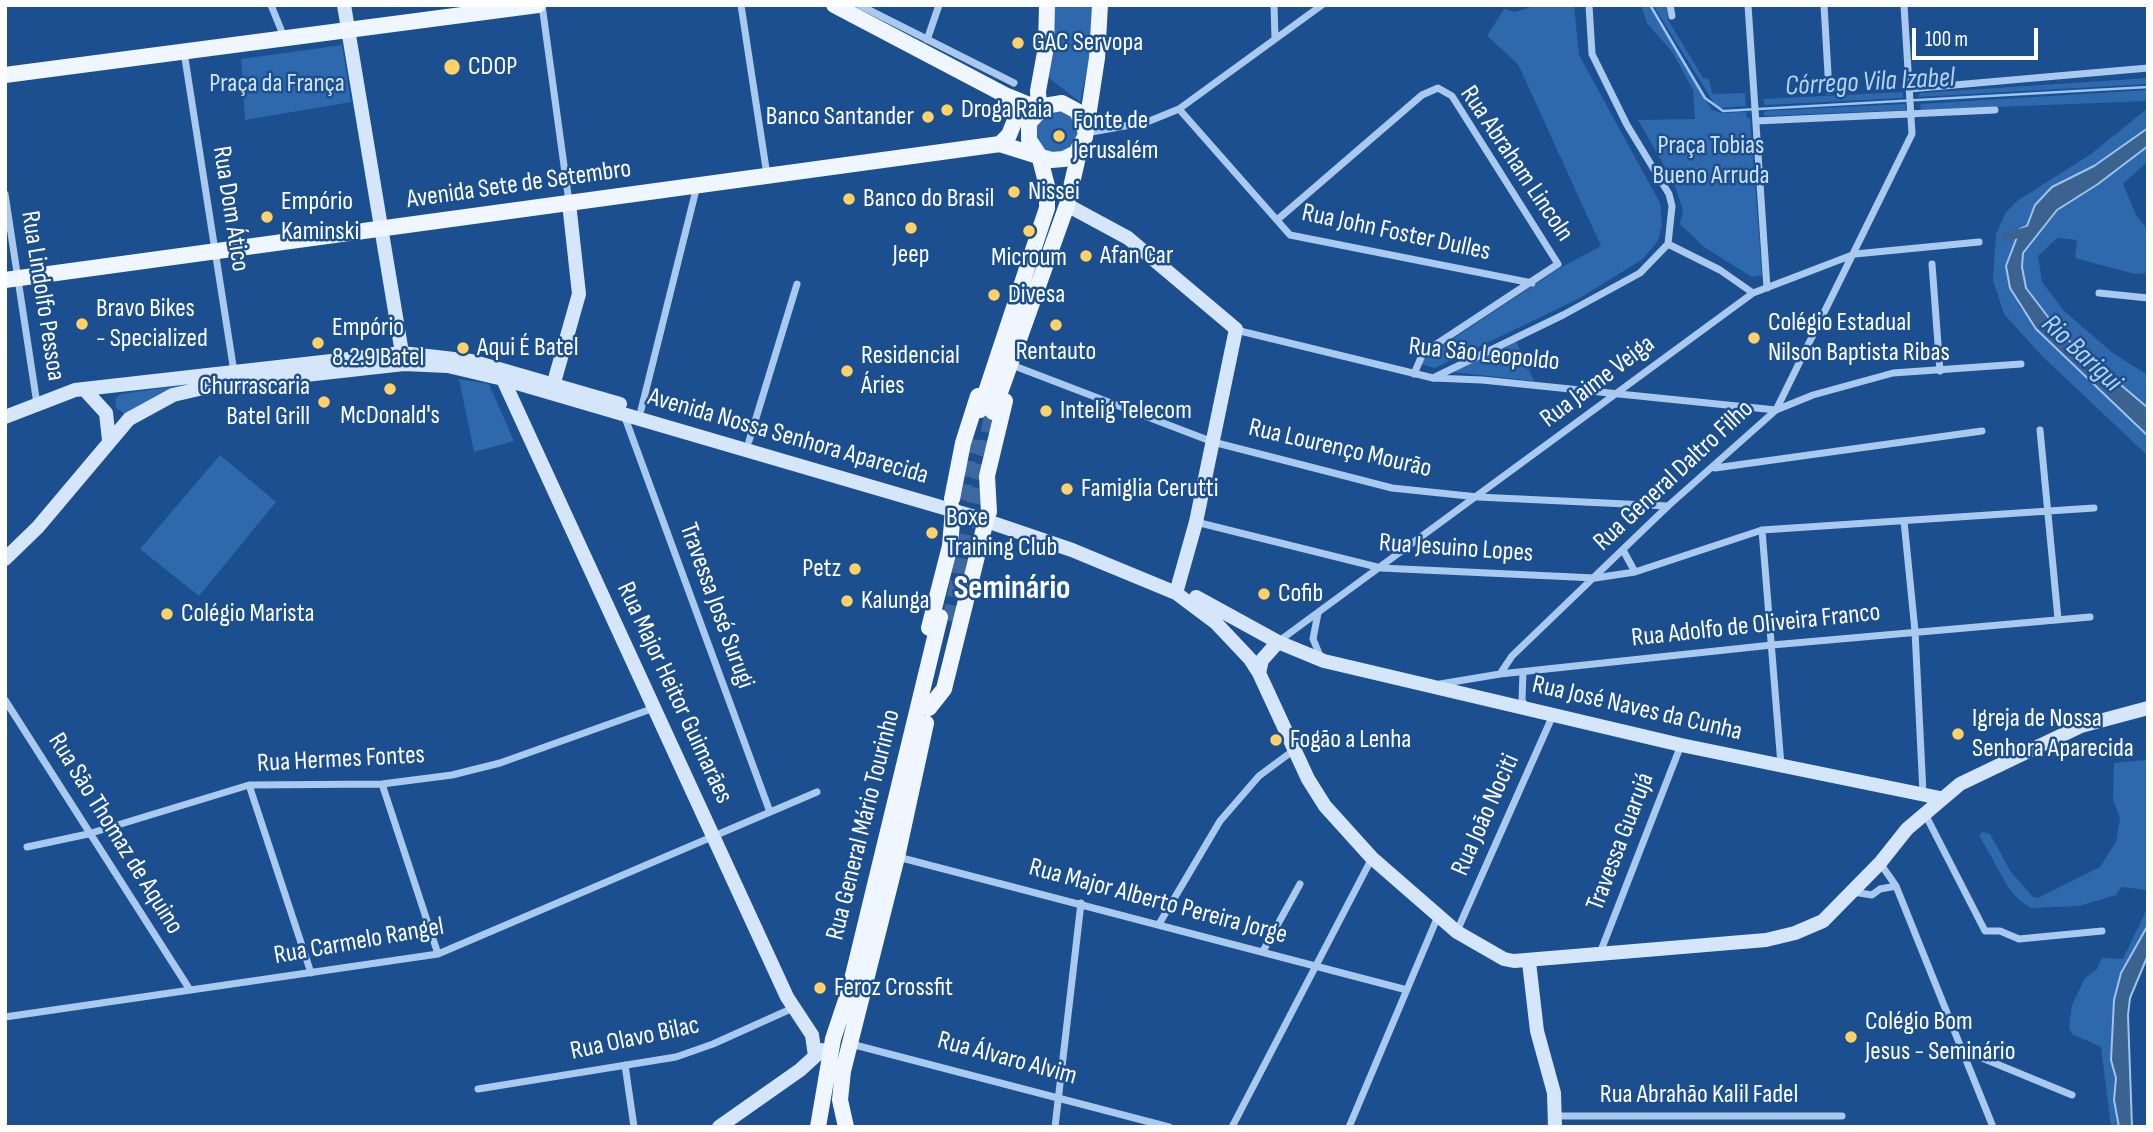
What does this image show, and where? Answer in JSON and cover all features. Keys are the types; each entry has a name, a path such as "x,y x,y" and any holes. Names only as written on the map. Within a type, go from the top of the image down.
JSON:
{"main road":[{"path":"344,5 403,358"},
{"path":"5,75 540,5"},
{"path":"834,5 971,75 1011,89 1032,106 1056,103 1073,108 1081,116 1083,141 1065,159 1051,160 1039,155"},
{"path":"1018,319 991,357 963,443 952,505 950,546 916,683 924,707 944,689 988,516 986,484 991,449 1017,368 1018,319 1047,208 1045,179 1039,155 1028,134 1046,47 1047,5"},
{"path":"986,411 1018,319 1068,205 1083,141 1097,58 1100,5"},
{"path":"963,57 971,75"},
{"path":"1000,144 1009,135 1015,120 1011,89"},
{"name":"Avenida Sete de Setembro","path":"11,280 1000,144 1039,155"},
{"path":"1045,179 1057,198 1068,205"},
{"path":"553,389 579,294 569,202"},
{"name":"Rua São Leopoldo","path":"1068,205 1128,238 1236,330"},
{"path":"1178,591 1196,522 1236,330"},
{"name":"Avenida Nossa Senhora Aparecida","path":"5,559 45,520 129,419 159,401 199,388 403,358"},
{"name":"Avenida Nossa Senhora Aparecida","path":"5,417 65,392 84,389 403,358 501,374 641,410 749,441 1080,545 1178,591 1228,634 1259,673 1294,750 1325,806 1372,858 1438,916 1457,932 1504,959 1529,962 1600,953 1766,940 1823,921 1853,892 1924,813 1960,784 2081,726 2148,708"},
{"name":"Rua Major Heitor Guimarães","path":"501,374 793,1008 812,1035 815,1056"},
{"path":"117,386 111,403 116,414 129,419"},
{"path":"84,389 106,413 109,440"},
{"name":"Avenida Nossa Senhora Aparecida","path":"553,389 624,415 952,505"},
{"name":"Rua José Naves da Cunha","path":"1178,591 1278,642 1324,661 1681,745 1940,798"},
{"name":"Rua General Mário Tourinho","path":"818,1127 833,1039 850,988 945,619"},
{"path":"1259,673 1262,660 1278,642"},
{"name":"Rua General Mário Tourinho","path":"850,1044 897,857 924,707"},
{"path":"1529,962 1536,1031 1554,1093 1555,1122"},
{"path":"812,1035 833,1039"},
{"path":"719,1127 800,1070 833,1039"},
{"name":"Rua Álvaro Alvim","path":"833,1039 850,1044"},
{"path":"846,1127 841,1090 850,1044"},
{"path":"800,1070 827,1076"}],"street":[{"path":"271,5 284,38"},
{"path":"540,5 569,202"},
{"path":"741,5 767,176"},
{"path":"859,5 963,57 1011,89"},
{"path":"927,40 939,5"},
{"path":"1274,5 1275,38"},
{"path":"1083,141 1147,122 1179,109 1322,5"},
{"path":"1433,378 1640,273 1668,243 1672,206 1669,194 1627,125 1592,54 1589,5"},
{"path":"1670,5 1672,16"},
{"path":"1748,5 1768,288"},
{"path":"1824,5 1829,91"},
{"name":"Rua General Daltro Filho","path":"1500,674 1512,656 1668,506 1714,468 1776,410 1912,134 1904,5"},
{"name":"Rua Dom Ático","path":"184,51 234,373"},
{"path":"1909,93 2148,68"},
{"name":"Rua Abraham Lincoln","path":"1277,220 1422,95 1438,88 1452,96 1558,264 1532,283"},
{"name":"Rua John Foster Dulles","path":"1179,109 1290,235 1532,283"},
{"path":"1756,119 1910,111 1995,110"},
{"path":"641,410 697,185"},
{"name":"Rua Lindolfo Pessoa","path":"5,194 11,280 37,404"},
{"name":"Rua Jaime Veiga","path":"1278,642 1753,293 1855,254 1979,242"},
{"path":"1668,243 1720,270 1753,293"},
{"path":"1932,264 1940,371"},
{"path":"1414,374 1423,353 1532,283"},
{"path":"749,441 797,284"},
{"path":"2099,293 2148,298"},
{"name":"Rua São Leopoldo","path":"1236,330 1433,378 1482,380 1776,410 1813,395 1893,373 2021,364"},
{"name":"Rua Lourenço Mourão","path":"1017,368 1213,442 1392,488 1478,497 1668,506"},
{"name":"Travessa José Surugi","path":"624,415 770,812"},
{"path":"2040,430 2058,619"},
{"path":"1714,468 1982,431"},
{"name":"Rua Jesuino Lopes","path":"1196,522 1381,568 1595,578 1635,572 1762,530 2094,508"},
{"path":"1904,521 1915,631 1923,793"},
{"path":"1762,530 1782,766"},
{"path":"1623,550 1635,572"},
{"path":"1318,613 1313,639 1324,661"},
{"name":"Rua Adolfo de Oliveira Franco","path":"1426,687 1500,674 1772,645 2090,617"},
{"path":"1523,672 1522,699 1526,709"},
{"name":"Rua São Thomaz de Aquino","path":"5,699 88,834 190,990"},
{"name":"Rua Hermes Fontes","path":"27,847 88,834 249,785 382,784 452,775 500,763 654,708"},
{"name":"Rua João Nociti","path":"1457,932 1553,715"},
{"name":"Travessa Guarujá","path":"1600,953 1681,745"},
{"path":"1159,924 1220,821 1259,776 1294,750"},
{"path":"382,784 438,954"},
{"path":"249,785 311,973"},
{"name":"Rua Carmelo Rangel","path":"5,1017 438,954 817,792"},
{"path":"1924,813 1985,931 2000,931 2019,939 2102,931"},
{"name":"Rua Major Alberto Pereira Jorge","path":"897,857 1407,990"},
{"path":"1232,1127 1372,858"},
{"path":"1880,863 1896,886 1965,1051 1993,1127"},
{"path":"1263,951 1300,884"},
{"path":"1853,892 1872,895 1880,889 1896,886"},
{"path":"1055,1127 1081,903"},
{"path":"1349,1127 1438,916"},
{"name":"Rua Olavo Bilac","path":"478,1089 694,1051 793,1008"},
{"name":"Rua Álvaro Alvim","path":"850,1044 1169,1127"},
{"path":"1965,1051 2072,1095"},
{"path":"625,1065 634,1127"},
{"path":"1730,1115 1730,1127"},
{"name":"Rua Abrahão Kalil Fadel","path":"1555,1122 1730,1115 1842,1116"}],"green space":[{"path":"1052,5 1092,5 1091,50 1080,102 1049,78"},
{"path":"1537,5 1574,5 1579,55 1660,203 1662,224 1658,241 1643,259 1580,298 1435,368 1420,364 1425,357 1560,268 1601,246 1518,64 1487,36 1504,9 1515,12"},
{"name":"Praça Tobias Bueno Arruda","path":"1641,5 1648,5 1712,110 1722,113 1746,112 1747,118 1750,118 1762,275 1752,277 1704,247 1680,224 1683,210 1674,183 1638,120 1695,119 1693,90 1673,53 1647,23"},
{"path":"1653,5 1666,5 1668,20 1703,78 1709,79 1712,94 1745,93 1746,106 1720,108 1714,103"},
{"name":"Praça da França","path":"342,45 351,102 245,120 241,59"},
{"path":"2148,78 2148,84 1918,97 1920,93"},
{"path":"2148,90 2148,101 1921,110 1920,104"},
{"path":"1903,92 1903,98 1764,105 1764,99"},
{"path":"1905,104 1906,110 1764,116 1764,111"},
{"path":"2148,108 2148,128 2094,166 2052,187 2035,205 2027,226 2020,229 2006,266 2019,306 2067,360 2148,436 2148,456 2042,356 2004,314 1993,280 1996,234 2006,212 2017,201 2091,154"},
{"path":"1057,111 1072,117 1078,132 1072,147 1057,153 1042,147 1036,132 1042,117"},
{"path":"2148,146 2148,161 2123,184 2136,215 2148,230 2148,273 2135,274 2075,258 2077,240 2057,238 2038,256 2042,282 2063,310 2114,354 2148,375 2148,408 2062,334 2026,288 2022,267 2023,253 2057,210 2098,184"},
{"path":"1516,341 1534,381 1453,372"},
{"path":"459,379 489,384 514,441 474,452"},
{"path":"183,385 125,414 116,408 115,399 121,394"},
{"path":"220,455 276,502 199,596 140,549"},
{"path":"2145,760 2148,764 2148,890 2121,887 2116,895 2079,906 2031,908 2019,900 2008,887 1979,835 1983,832 1990,834 2011,872 2033,897 2038,898 2100,867 2116,842 2120,818 2113,800 2114,763"},
{"path":"2148,907 2148,925 2126,963 2114,1000 2111,1060 2116,1078 2114,1100 2119,1127 2111,1127 2101,1047 2072,1034 2069,1028 2072,1005 2085,978 2097,969 2102,958 2123,959"}],"water":[{"name":"Rio Barigui","path":"2148,128 2148,146 2098,184 2057,210 2023,253 2022,267 2026,288 2061,334 2148,408 2148,436 2036,329 2010,288 2006,266 2020,229 2027,226 2035,205 2052,187 2094,166"},
{"path":"2148,925 2148,955 2130,998 2128,1015 2132,1127 2119,1127 2114,1100 2116,1078 2111,1060 2114,1000 2121,973"}],"waterway":[{"name":"Córrego Vila Izabel","path":"1650,5 1705,98 1723,111 2148,87"},
{"path":"2006,237 2028,231"}],"tunnel":[{"path":"950,621 993,412"},
{"path":"959,524 971,439"}],"place":[{"name":"GAC Servopa","path":"1018,43"},
{"name":"CDOP","path":"452,67"},
{"name":"Droga Raia","path":"947,110"},
{"name":"Banco Santander","path":"928,117"},
{"name":"Fonte de Jerusalém","path":"1059,136"},
{"name":"Nissei","path":"1014,192"},
{"name":"Banco do Brasil","path":"849,199"},
{"name":"Empório Kaminski","path":"267,217"},
{"name":"Jeep","path":"911,228"},
{"name":"Microum","path":"1029,231"},
{"name":"Afan Car","path":"1086,256"},
{"name":"Divesa","path":"994,295"},
{"name":"Bravo Bikes - Specialized","path":"82,324"},
{"name":"Rentauto","path":"1056,325"},
{"name":"Colégio Estadual Nilson Baptista Ribas","path":"1754,338"},
{"name":"Empório 8.2.9 Batel","path":"318,343"},
{"name":"Aqui É Batel","path":"463,348"},
{"name":"Residencial Áries","path":"847,371"},
{"name":"McDonald's","path":"390,389"},
{"name":"Churrascaria Batel Grill","path":"324,402"},
{"name":"Intelig Telecom","path":"1046,411"},
{"name":"Famiglia Cerutti","path":"1067,489"},
{"name":"Boxe Training Club","path":"932,533"},
{"name":"Petz","path":"855,569"},
{"name":"Cofib","path":"1264,594"},
{"name":"Kalunga","path":"847,601"},
{"name":"Colégio Marista","path":"167,614"},
{"name":"Igreja de Nossa Senhora Aparecida","path":"1958,734"},
{"name":"Fogão a Lenha","path":"1276,740"},
{"name":"Feroz Crossfit","path":"820,988"},
{"name":"Colégio Bom Jesus - Seminário","path":"1851,1037"}],"district":[{"name":"Seminário","path":"1012,590"}]}
